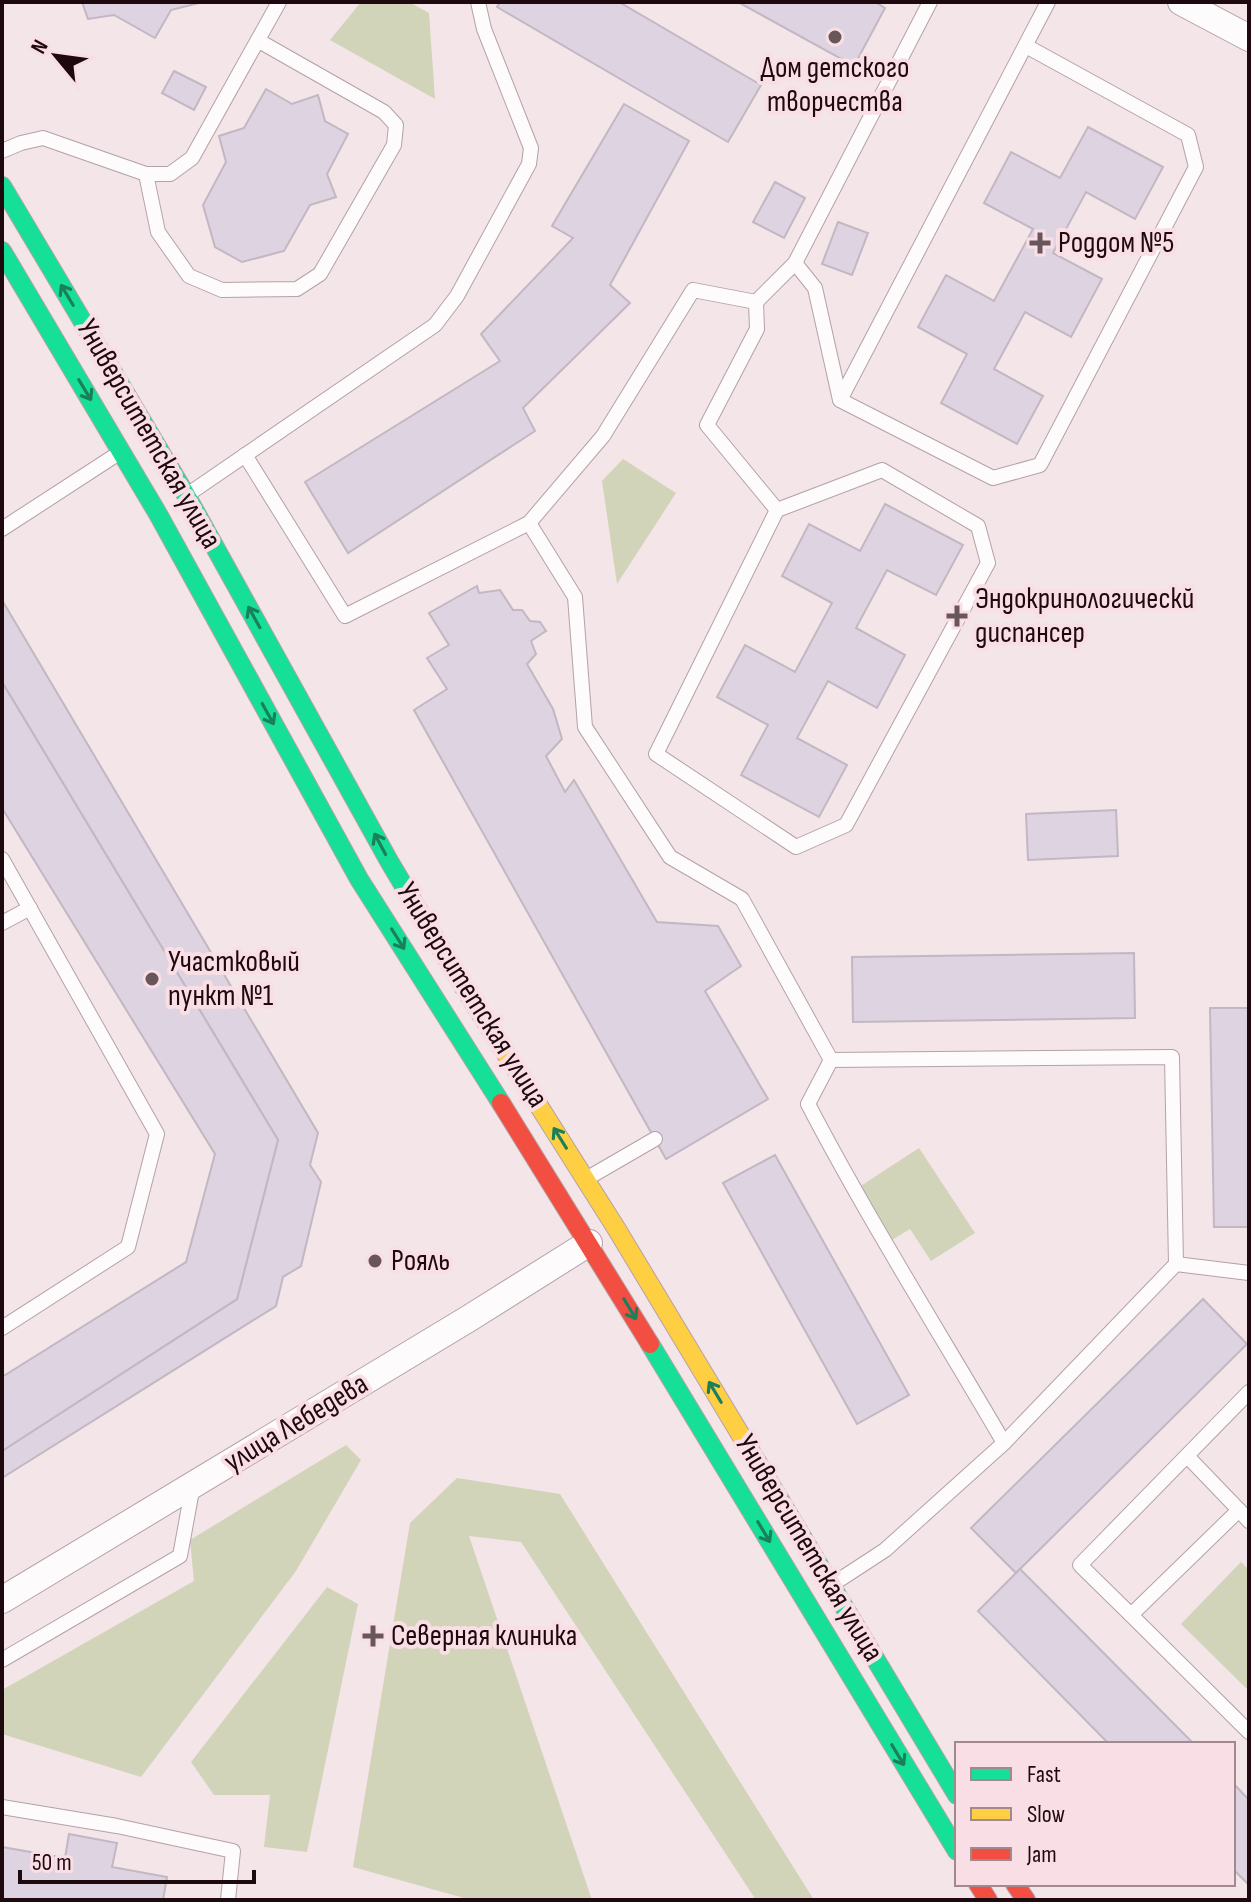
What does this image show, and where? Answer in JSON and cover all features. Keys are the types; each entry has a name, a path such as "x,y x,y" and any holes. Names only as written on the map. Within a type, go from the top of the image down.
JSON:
{"main road":[{"name":"Университетская улица","path":"2,186 186,495 453,970 616,1228 955,1792"},
{"name":"Университетская улица","path":"2,251 158,514 359,879 589,1243 955,1848"},
{"path":"122,451 150,434"},
{"path":"158,514 186,495"},
{"path":"589,1243 616,1228"},
{"path":"805,1602 832,1585"}],"street":[{"path":"1181,2 1249,38"},
{"name":"улица Лебедева","path":"2,1600 589,1243"}],"lane":[{"path":"2,151 43,138 146,174 170,174 192,158 279,2"},
{"path":"186,495 435,325 457,296 529,164 531,148 484,29 478,2"},
{"path":"777,510 707,425 757,329 756,302 795,263 930,2"},
{"path":"840,400 1048,2"},
{"path":"146,174 158,232 189,276 222,290 297,289 320,274 394,145 396,125 384,112 259,41"},
{"path":"840,400 993,478 1040,465 1196,167 1188,135 1026,46"},
{"path":"795,263 815,288 840,400"},
{"path":"245,455 345,616 529,523 603,436 693,290 756,302"},
{"path":"2,529 122,451"},
{"path":"882,470 978,526 988,563 846,825 796,847 656,754 777,510 882,470"},
{"path":"529,523 575,597 585,727 670,857 742,899 831,1060"},
{"path":"2,859 157,1134 128,1247 2,1328"},
{"path":"2,923 30,908"},
{"path":"831,1060 1172,1057 1176,1264 1004,1443 885,1550 832,1585"},
{"path":"831,1060 808,1104 853,1191 887,1243 1004,1443"},
{"path":"586,1179 655,1139"},
{"path":"1176,1264 1249,1273"},
{"path":"1249,1392 1080,1565 1249,1732"},
{"path":"1131,1615 1244,1516 1188,1457"},
{"path":"2,1660 180,1556 193,1485"},
{"path":"2,1807 117,1826 233,1851 228,1900"}],"green space":[{"path":"361,2 409,2 429,13 435,99 330,40"},
{"path":"623,459 676,493 617,584 602,481"},
{"path":"919,1148 975,1233 931,1261 910,1229 887,1243 853,1191"},
{"path":"346,1445 361,1460 296,1571 141,1777 2,1734 2,1690 194,1581 190,1540"},
{"path":"457,1478 560,1494 814,1900 756,1900 521,1542 469,1536 592,1900 471,1900 353,1867 410,1523"},
{"path":"1241,1562 1249,1570 1249,1691 1181,1624"},
{"path":"327,1587 358,1604 307,1852 264,1847 270,1795 214,1795 191,1762"}],"building":[{"path":"82,2 199,3 171,10 155,38 114,15 88,19"},
{"path":"500,2 619,2 761,85 728,142 497,7"},
{"name":"Дом детского творчества","path":"738,2 875,2 885,8 854,66"},
{"path":"174,71 206,87 194,110 162,93"},
{"path":"266,89 292,104 318,95 325,121 348,134 327,174 336,197 310,205 284,251 242,262 215,247 203,205 226,162 219,136 244,128"},
{"path":"624,104 689,141 610,285 630,303 523,408 535,431 348,553 305,482 500,361 481,334 573,238 552,226"},
{"path":"1088,127 1163,167 1135,219 1086,192 1053,253 1102,279 1071,337 1025,312 994,369 1043,396 1017,444 941,403 967,354 918,327 946,275 994,301 1033,229 984,203 1011,152 1060,178"},
{"path":"775,182 805,198 784,238 753,222"},
{"path":"838,222 868,233 852,275 822,264"},
{"path":"885,504 963,545 936,595 887,570 856,628 905,655 877,708 828,681 797,738 847,765 819,817 741,775 768,725 717,697 745,645 795,672 832,603 782,576 809,524 860,551"},
{"path":"477,586 479,593 500,590 513,610 522,610 530,621 540,622 546,631 531,641 536,654 527,664 553,709 562,739 546,756 565,792 574,780 657,922 718,926 741,966 705,991 768,1099 666,1159 414,710 447,689 427,658 449,645 429,613"},
{"path":"2,600 318,1133 310,1165 321,1182 301,1266 283,1277 276,1306 2,1478 2,1451 237,1299 278,1140 2,682"},
{"path":"2,682 278,1140 237,1299 2,1451 2,1377 186,1262 215,1154 2,808"},
{"path":"1116,810 1118,856 1028,860 1026,814"},
{"path":"1134,953 1135,1018 853,1022 852,957"},
{"path":"1210,1008 1249,1008 1249,1227 1214,1227"},
{"path":"775,1155 909,1395 857,1424 723,1183"},
{"path":"1203,1299 1247,1344 1016,1573 971,1528"},
{"path":"1020,1569 1192,1742 1107,1742 978,1611"},
{"path":"1235,1785 1249,1800 1249,1885 1235,1871"},
{"path":"69,1834 117,1843 112,1867 167,1877 163,1900 2,1900 2,1847 65,1858"}],"traffic: fast":[{"path":"2,186 186,495 389,861 465,989"},
{"path":"2,251 158,514 359,879 501,1103"},
{"path":"650,1344 955,1848"},
{"path":"757,1462 955,1792"}],"traffic: slow":[{"path":"465,989 616,1228 757,1462"}],"traffic: jam":[{"path":"501,1103 650,1344"},
{"path":"979,1886 988,1900"},
{"path":"1016,1886 1026,1900"}],"place":[{"name":"Дом детского творчества","path":"835,37"},
{"name":"Роддом №5","path":"1040,243"},
{"name":"Эндокринологическй диспансер","path":"957,616"},
{"name":"Участковый пункт №1","path":"152,979"},
{"name":"Рояль","path":"375,1261"},
{"name":"Северная клиника","path":"373,1636"}]}
